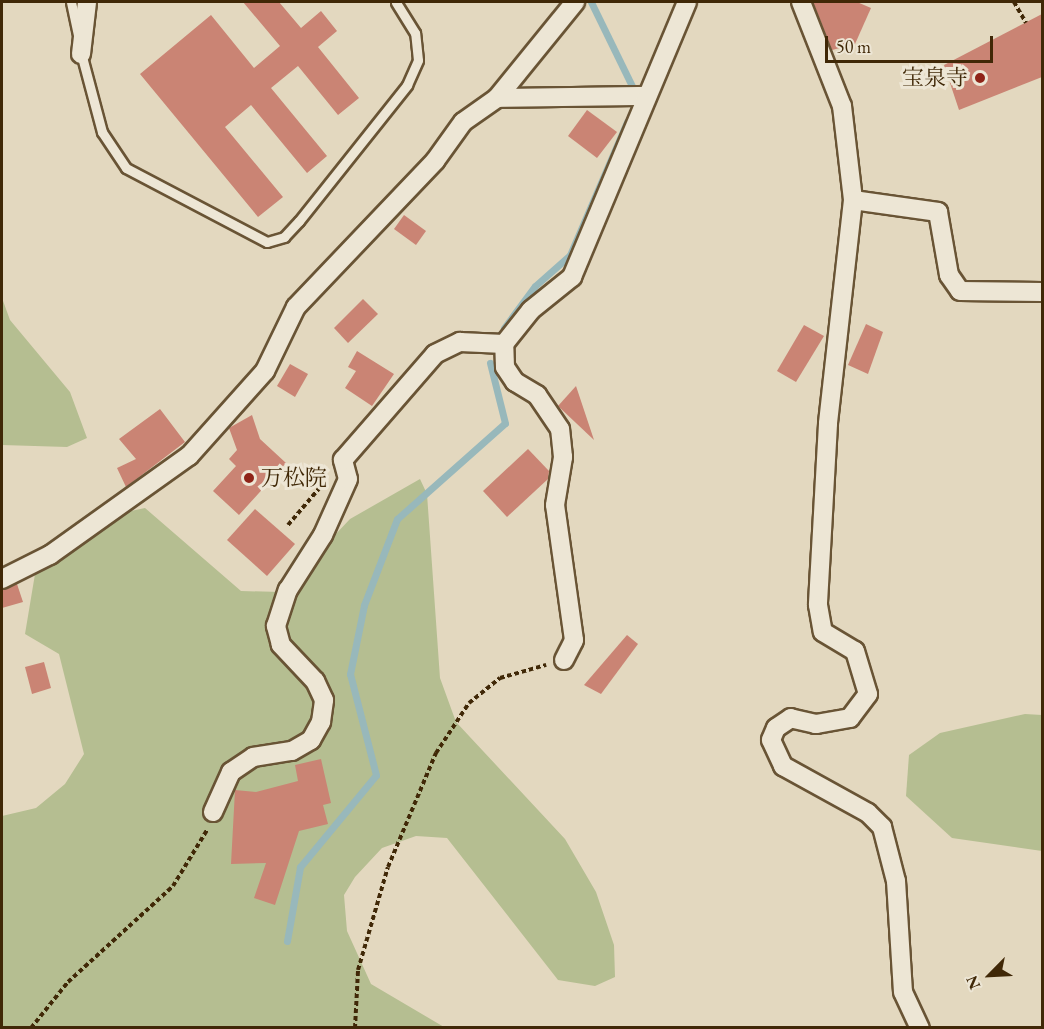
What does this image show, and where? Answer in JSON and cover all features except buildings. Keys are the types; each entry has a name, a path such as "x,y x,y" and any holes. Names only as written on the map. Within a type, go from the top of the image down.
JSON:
{"street":[{"path":"81,54 87,2"},
{"path":"2,579 50,555 189,456 265,371 296,307 435,161 464,122 497,98 575,2"},
{"path":"564,660 574,640 555,505 563,457 560,429 537,395 515,382 505,367 504,344 531,310 573,277 646,96 687,2"},
{"path":"801,2 842,106 853,200 828,424 818,606 823,632 855,651 868,694 850,718 816,724 791,718 776,728 771,740 783,766 868,813 882,827 896,881 903,992 920,1028"},
{"path":"497,98 646,96"},
{"path":"853,200 938,212 949,276 960,291 1042,292"},
{"path":"213,812 231,772 253,757 292,752 311,740 321,722 324,700 315,681 281,645 276,626 288,590 322,535 348,478 343,460 435,354 460,342 504,344"}],"lane":[{"path":"71,2 81,54 102,132 126,168 267,242 284,237 299,221 406,86 417,60 414,33 396,2"}],"path":[{"path":"1014,2 1026,23"},
{"path":"288,525 343,460"},
{"path":"354,1028 358,970 388,867 436,753 469,703 500,678 564,660"},
{"path":"31,1028 68,982 173,886 201,848 213,812"}],"green space":[{"path":"2,298 10,320 70,392 87,438 67,447 2,445"},
{"path":"420,479 427,494 440,678 456,722 565,839 596,892 614,945 615,977 595,986 558,980 447,838 416,836 382,848 355,877 344,895 347,931 371,984 444,1027 2,1028 2,816 36,808 65,784 84,754 59,654 25,634 38,556 79,522 145,508 241,591 281,592 350,519"},
{"path":"1025,714 1042,715 1042,851 952,838 906,796 909,755 940,733"}],"waterway":[{"path":"591,2 633,88"},
{"path":"504,328 535,286 570,255 627,122"},
{"path":"287,941 300,867 376,775 350,674 364,605 397,519 505,423 490,363"}],"place":[{"name":"宝泉寺","path":"980,78"},
{"name":"万松院","path":"249,478"}]}
